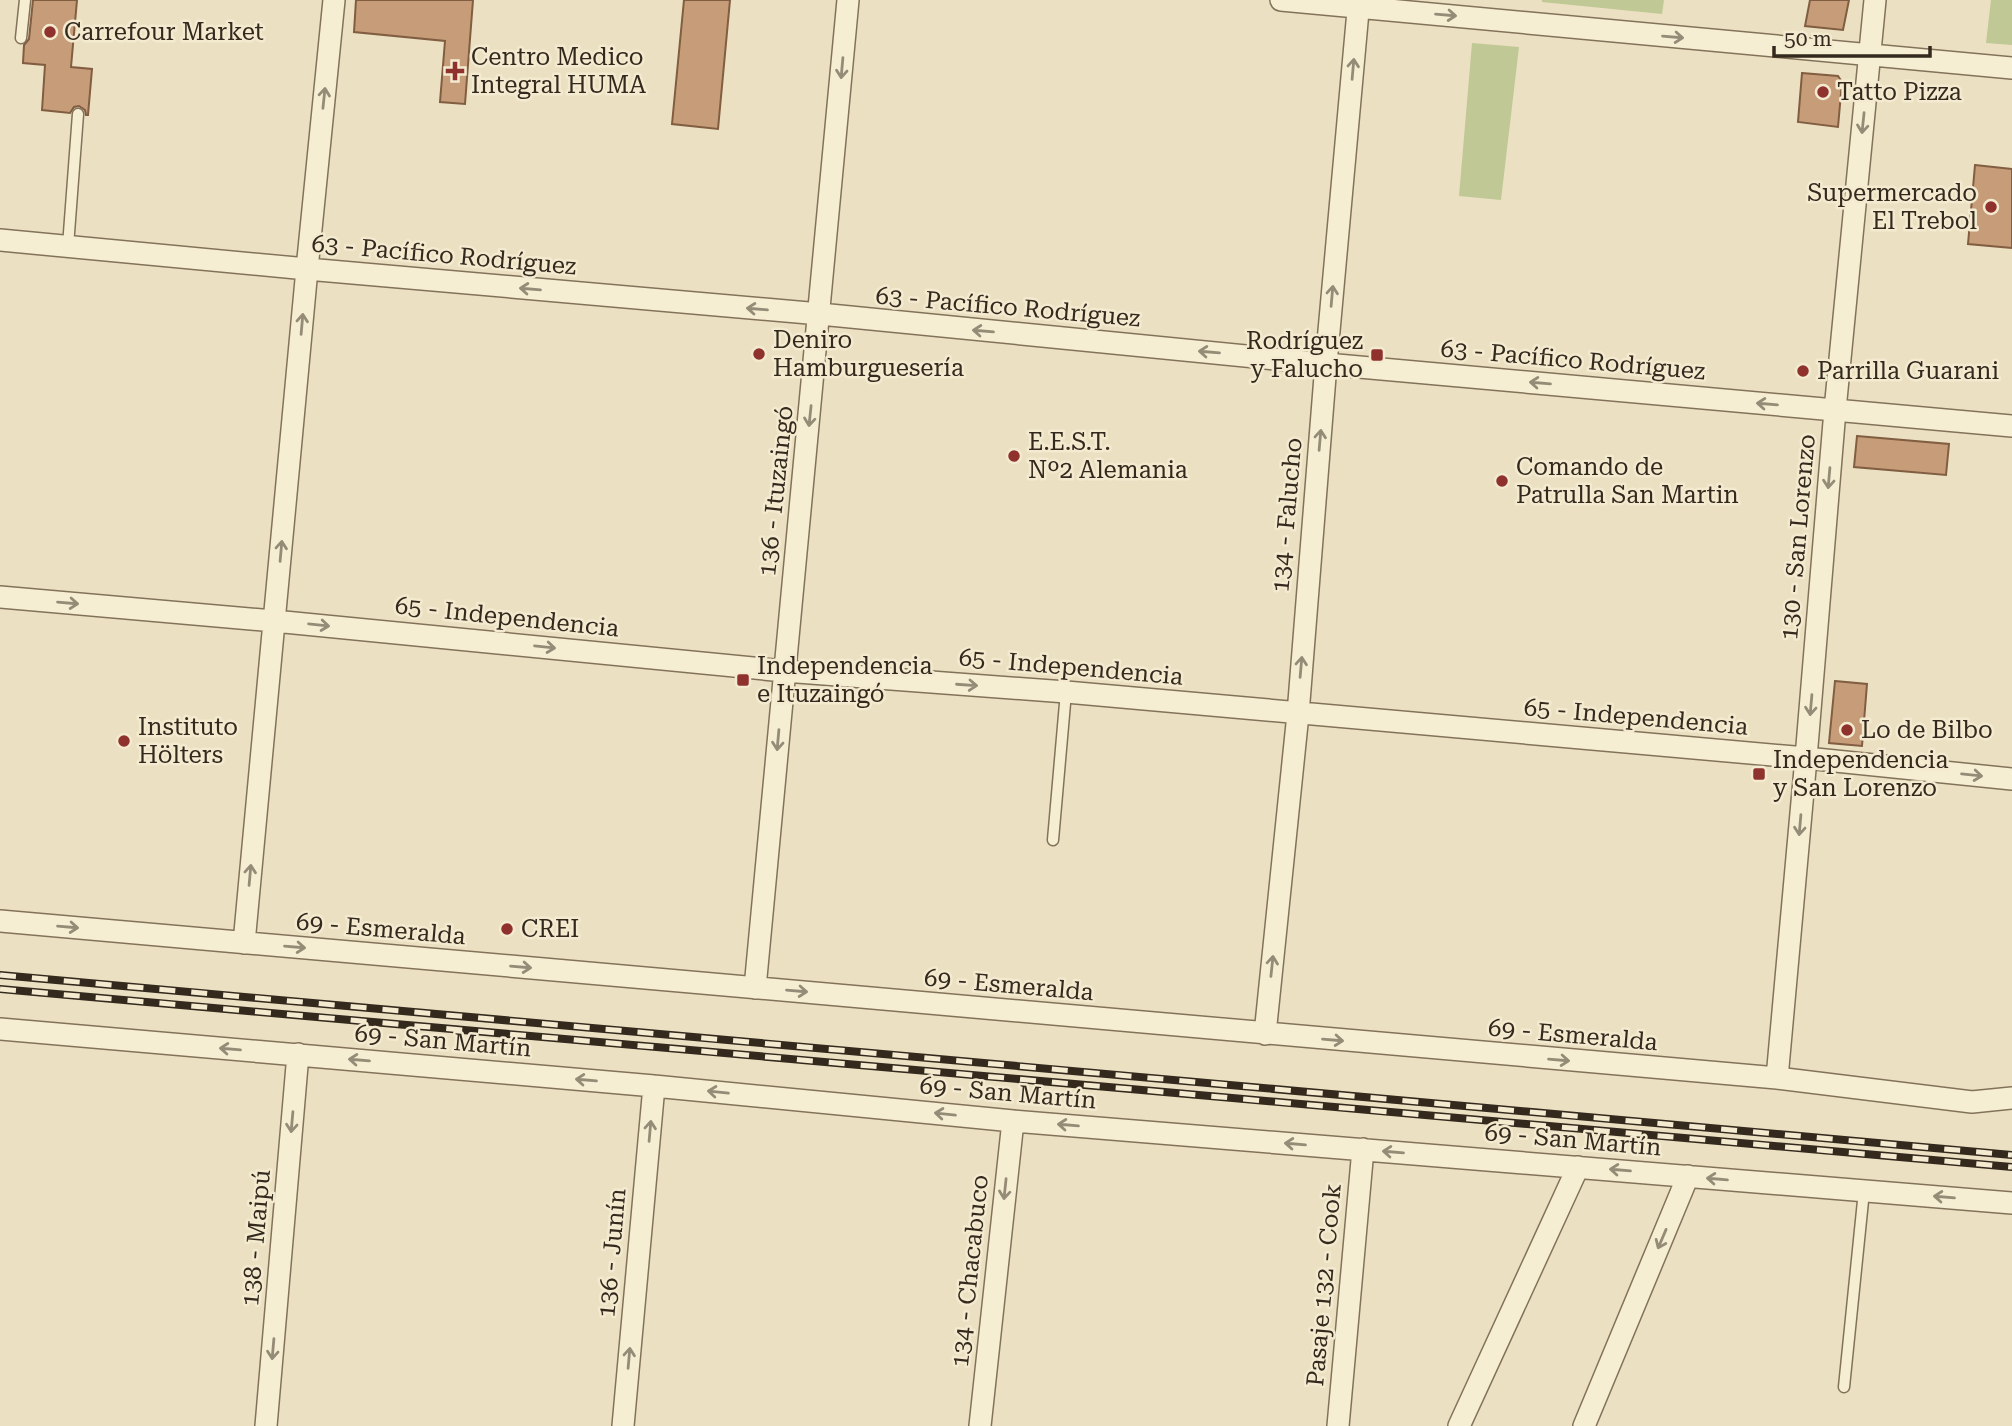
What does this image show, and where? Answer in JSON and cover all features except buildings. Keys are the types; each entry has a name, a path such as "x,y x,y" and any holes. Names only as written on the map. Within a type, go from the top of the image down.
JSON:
{"street":[{"path":"244,943 334,0"},
{"name":"136 - Ituzaingó","path":"755,988 848,0"},
{"path":"1281,0 1359,4 2012,68"},
{"name":"130 - San Lorenzo","path":"1777,1079 1807,758 1835,410 1874,0"},
{"name":"134 - Falucho","path":"1265,1034 1297,714 1359,4"},
{"name":"63 - Pacífico Rodríguez","path":"0,240 2012,426"},
{"name":"65 - Independencia","path":"0,597 784,671 1066,692 1807,758 2012,779"},
{"name":"69 - Esmeralda","path":"0,921 1777,1079 1972,1101 2012,1098"},
{"name":"69 - San Martín","path":"0,1029 654,1086 1013,1121 2012,1203"},
{"name":"138 - Maipú","path":"266,1426 298,1054"},
{"name":"136 - Junín","path":"623,1426 654,1086"},
{"path":"1972,1101 2012,1106"},
{"name":"134 - Chacabuco","path":"980,1426 1013,1121"},
{"name":"Pasaje 132 - Cook","path":"1338,1426 1363,1149"},
{"path":"1459,1426 1578,1167"},
{"path":"1584,1426 1688,1176"}],"lane":[{"path":"21,38 25,0"},
{"path":"68,246 78,114"},
{"path":"1053,840 1066,692"},
{"path":"1844,1387 1864,1191"}],"green space":[{"path":"1542,0 1664,0 1662,14"},
{"path":"1991,0 2012,0 2012,45 1986,43"},
{"path":"1472,43 1519,47 1501,200 1459,196"}],"railway":[{"path":"0,975 2012,1155"},
{"path":"0,989 2012,1167"}],"place":[{"name":"Carrefour Market","path":"50,32"},
{"name":"Centro Medico Integral HUMA","path":"455,71"},
{"name":"Tatto Pizza","path":"1823,92"},
{"name":"Supermercado El Trebol","path":"1991,207"},
{"name":"Deniro Hamburguesería","path":"759,354"},
{"name":"Rodríguez y Falucho","path":"1377,355"},
{"name":"Parrilla Guarani","path":"1803,371"},
{"name":"E.E.S.T. Nº2 Alemania","path":"1014,456"},
{"name":"Comando de Patrulla San Martin","path":"1502,481"},
{"name":"Independencia e Ituzaingó","path":"743,680"},
{"name":"Lo de Bilbo","path":"1847,730"},
{"name":"Instituto Hölters","path":"124,741"},
{"name":"Independencia y San Lorenzo","path":"1759,774"},
{"name":"CREI","path":"507,929"}]}
